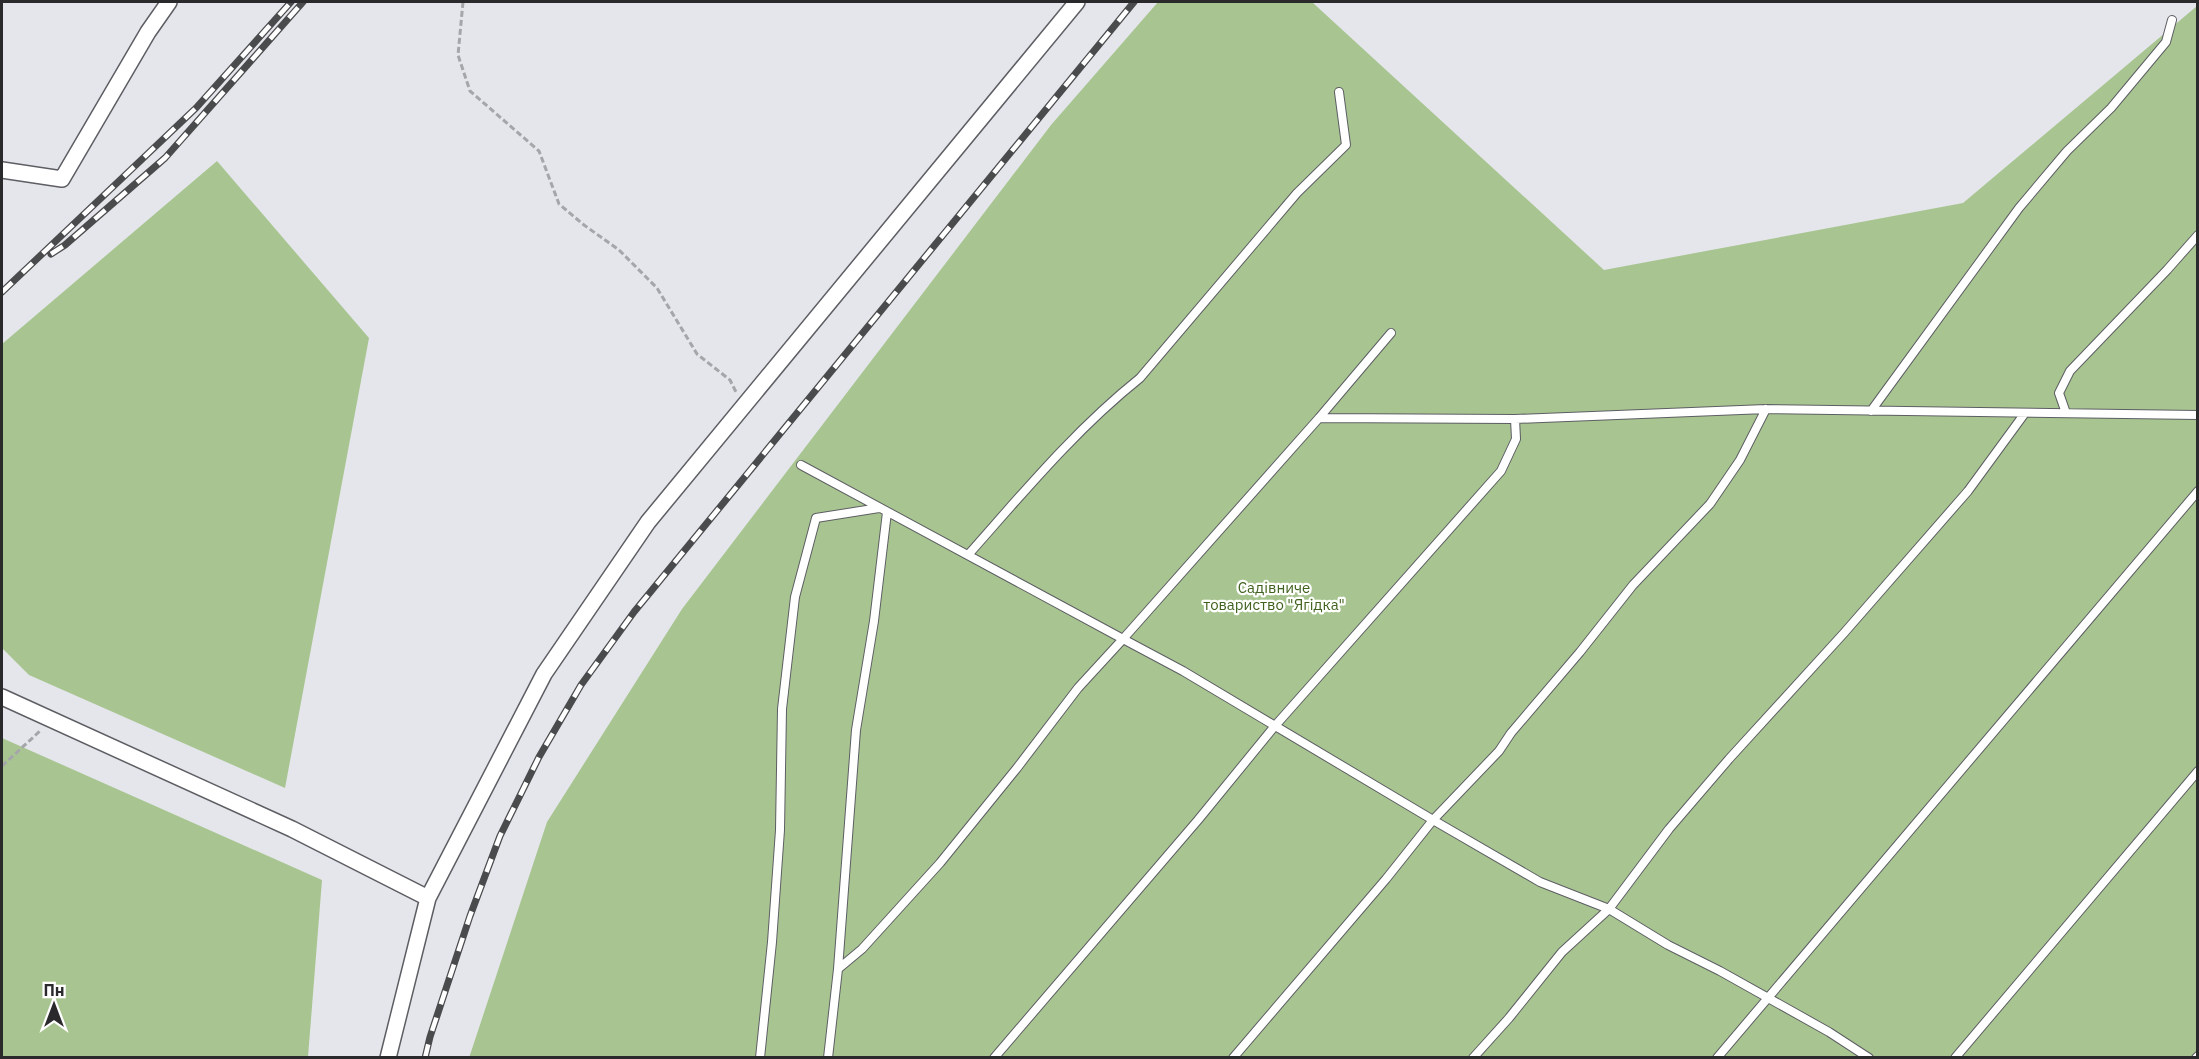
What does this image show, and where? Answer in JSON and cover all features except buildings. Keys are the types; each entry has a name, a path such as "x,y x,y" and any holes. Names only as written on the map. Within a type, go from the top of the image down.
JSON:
{"street":[{"path":"2,170 62,179 148,32 169,2"},
{"path":"388,1058 428,898 544,674 648,522 1077,2"},
{"path":"2,697 292,829 428,898"}],"lane":[{"path":"1871,411 2019,208 2067,151 2111,108 2166,42 2172,20"},
{"path":"968,555 1063,447 1114,398 1140,378 1297,193 1346,145 1339,92"},
{"path":"2066,413 2059,393 2070,371 2198,235"},
{"path":"838,969 862,949 940,863 1078,688 1319,418 1391,333"},
{"path":"1233,1058 1386,879 1433,820 1499,751 1511,733 1633,585 1710,504 1740,460 1766,409"},
{"path":"1319,418 1515,418 1766,409 2198,415"},
{"path":"1473,1058 1509,1018 1562,952 1609,909 1669,829 1721,767 1844,633 1968,491 2025,413"},
{"path":"994,1058 1198,820 1274,726 1501,471 1516,439 1515,418"},
{"path":"801,465 1183,671 1540,882 1609,909 1668,945 1720,971 1829,1032 1869,1058"},
{"path":"1717,1058 2198,491"},
{"path":"828,1058 838,969 856,730 874,621 883,510"},
{"path":"760,1058 772,942 780,830 782,709 795,597 816,518 883,510"},
{"path":"1955,1058 2198,771"}],"path":[{"path":"463,2 458,55 470,91 539,151 559,204 619,250 657,288 697,354 730,380 743,407"},
{"path":"2,766 52,720"}],"green space":[{"name":"Садівниче товариство \"Ягідка\"","path":"1158,2 1312,2 1604,270 1963,203 2197,6 2197,1057 469,1058 547,822 682,609 1051,125"},
{"path":"217,161 369,338 285,788 29,675 2,648 2,344"},
{"path":"2,738 322,880 308,1057 2,1057"}],"railway":[{"path":"2,292 196,108 291,2"},
{"path":"51,254 65,245 165,158 303,2"},
{"path":"425,1058 470,916 500,836 539,757 581,685 634,612 1134,2"}]}
